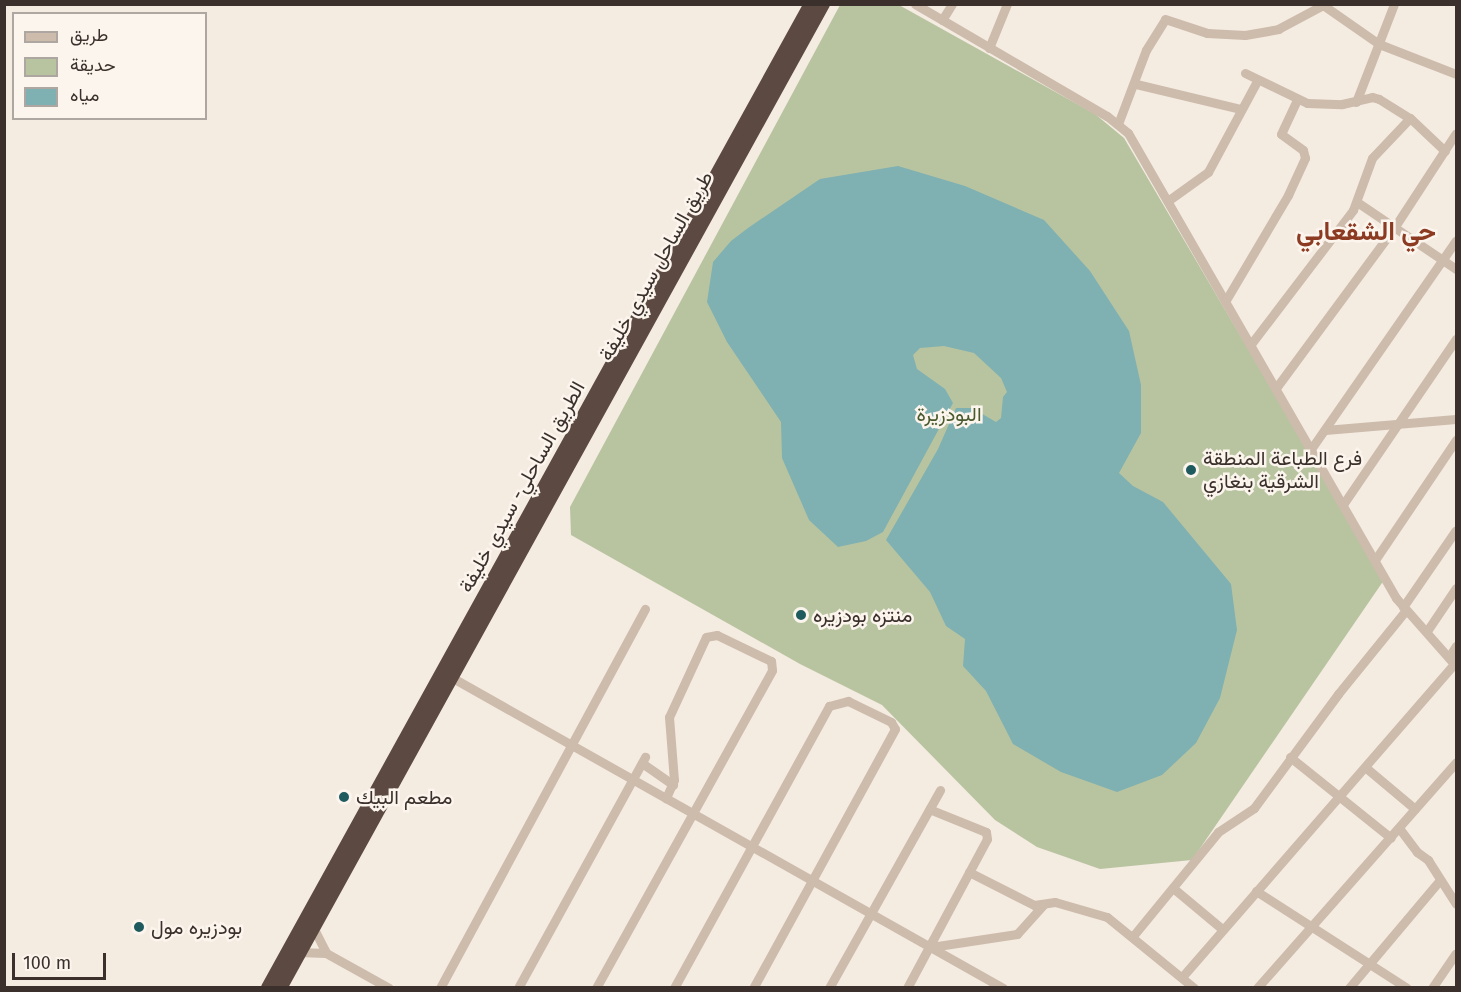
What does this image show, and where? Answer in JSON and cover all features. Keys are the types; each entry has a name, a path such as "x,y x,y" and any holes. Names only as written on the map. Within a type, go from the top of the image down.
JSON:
{"highway":[{"name":"الطريق الساحلي- سيدي خليفة","path":"268,987 483,608 811,4"},
{"name":"طريق الساحل سيدي خليفة","path":"280,987 451,677 483,608 822,4"}],"street":[{"path":"915,4 1118,124 1134,140 1375,560 1405,609 1453,662"},
{"path":"942,20 952,4"},
{"path":"989,48 1007,4"},
{"path":"1356,102 1395,4"},
{"path":"1118,124 1136,84 1146,50 1165,19 1207,33 1245,35 1278,29 1323,5 1379,44 1456,74"},
{"path":"1245,73 1297,100 1320,104 1356,102 1372,97 1410,118 1445,151"},
{"path":"1169,200 1208,172 1257,81"},
{"path":"1136,84 1241,109"},
{"path":"1226,300 1288,195 1305,158 1303,150 1281,134 1297,100"},
{"path":"1251,344 1357,202 1372,158 1410,118"},
{"path":"1276,388 1394,228 1456,133"},
{"path":"1357,202 1456,269"},
{"path":"1311,449 1456,240"},
{"path":"1344,503 1456,339"},
{"path":"1325,430 1456,419"},
{"path":"1375,560 1456,440"},
{"path":"1133,936 1218,832 1254,808 1290,757 1405,609 1456,530"},
{"path":"1427,631 1456,588"},
{"path":"440,987 645,609"},
{"path":"596,987 691,812 772,670 771,661 717,635 706,637 669,717 673,784 666,798"},
{"path":"1182,977 1221,928 1340,796 1453,662 1456,646"},
{"path":"451,677 931,947 988,984 1003,987"},
{"path":"674,987 754,848 829,706 848,701 891,722 895,729 810,879 753,987"},
{"path":"1290,757 1391,838"},
{"path":"518,987 644,760 673,784"},
{"path":"1257,987 1312,928 1456,762"},
{"path":"1365,766 1415,809"},
{"path":"829,987 940,790"},
{"path":"907,987 931,947 987,839 986,832 929,809"},
{"path":"1399,828 1417,852 1428,860 1456,904"},
{"path":"969,872 1034,905 1055,902 1107,917 1194,987"},
{"path":"1349,987 1440,880"},
{"path":"1173,888 1221,928"},
{"path":"1256,891 1407,987"},
{"path":"931,947 1017,934 1044,904"},
{"path":"313,927 326,953"},
{"path":"299,952 326,953 389,987"},
{"path":"1432,987 1456,953"},
{"path":"365,987 371,977"}],"green space":[{"name":"البودزيرة","path":"840,5 899,5 1095,114 1124,138 1384,580 1192,860 1100,869 1037,847 995,820 882,705 800,664 571,535 570,507"}],"water":[{"path":"898,166 965,186 1044,220 1090,271 1129,331 1141,385 1141,433 1119,473 1133,486 1163,502 1231,584 1237,630 1220,698 1196,743 1162,775 1117,792 1061,772 1013,744 986,691 963,666 965,639 946,626 930,592 886,540 938,449 956,408 972,408 996,422 1001,418 1003,397 1007,392 1001,378 974,353 944,346 920,348 913,355 917,369 945,389 953,403 883,532 866,541 838,547 809,520 782,458 781,422 727,342 707,302 713,262 731,241 748,228 820,179"}],"place":[{"name":"فرع الطباعة المنطقة الشرقية بنغازي","path":"1191,470"},
{"name":"منتزه بودزيره","path":"801,615"},
{"name":"مطعم البيك","path":"344,797"},
{"name":"بودزيره مول","path":"139,927"}],"district":[{"name":"حي الشقعابي","path":"1366,232"}]}
